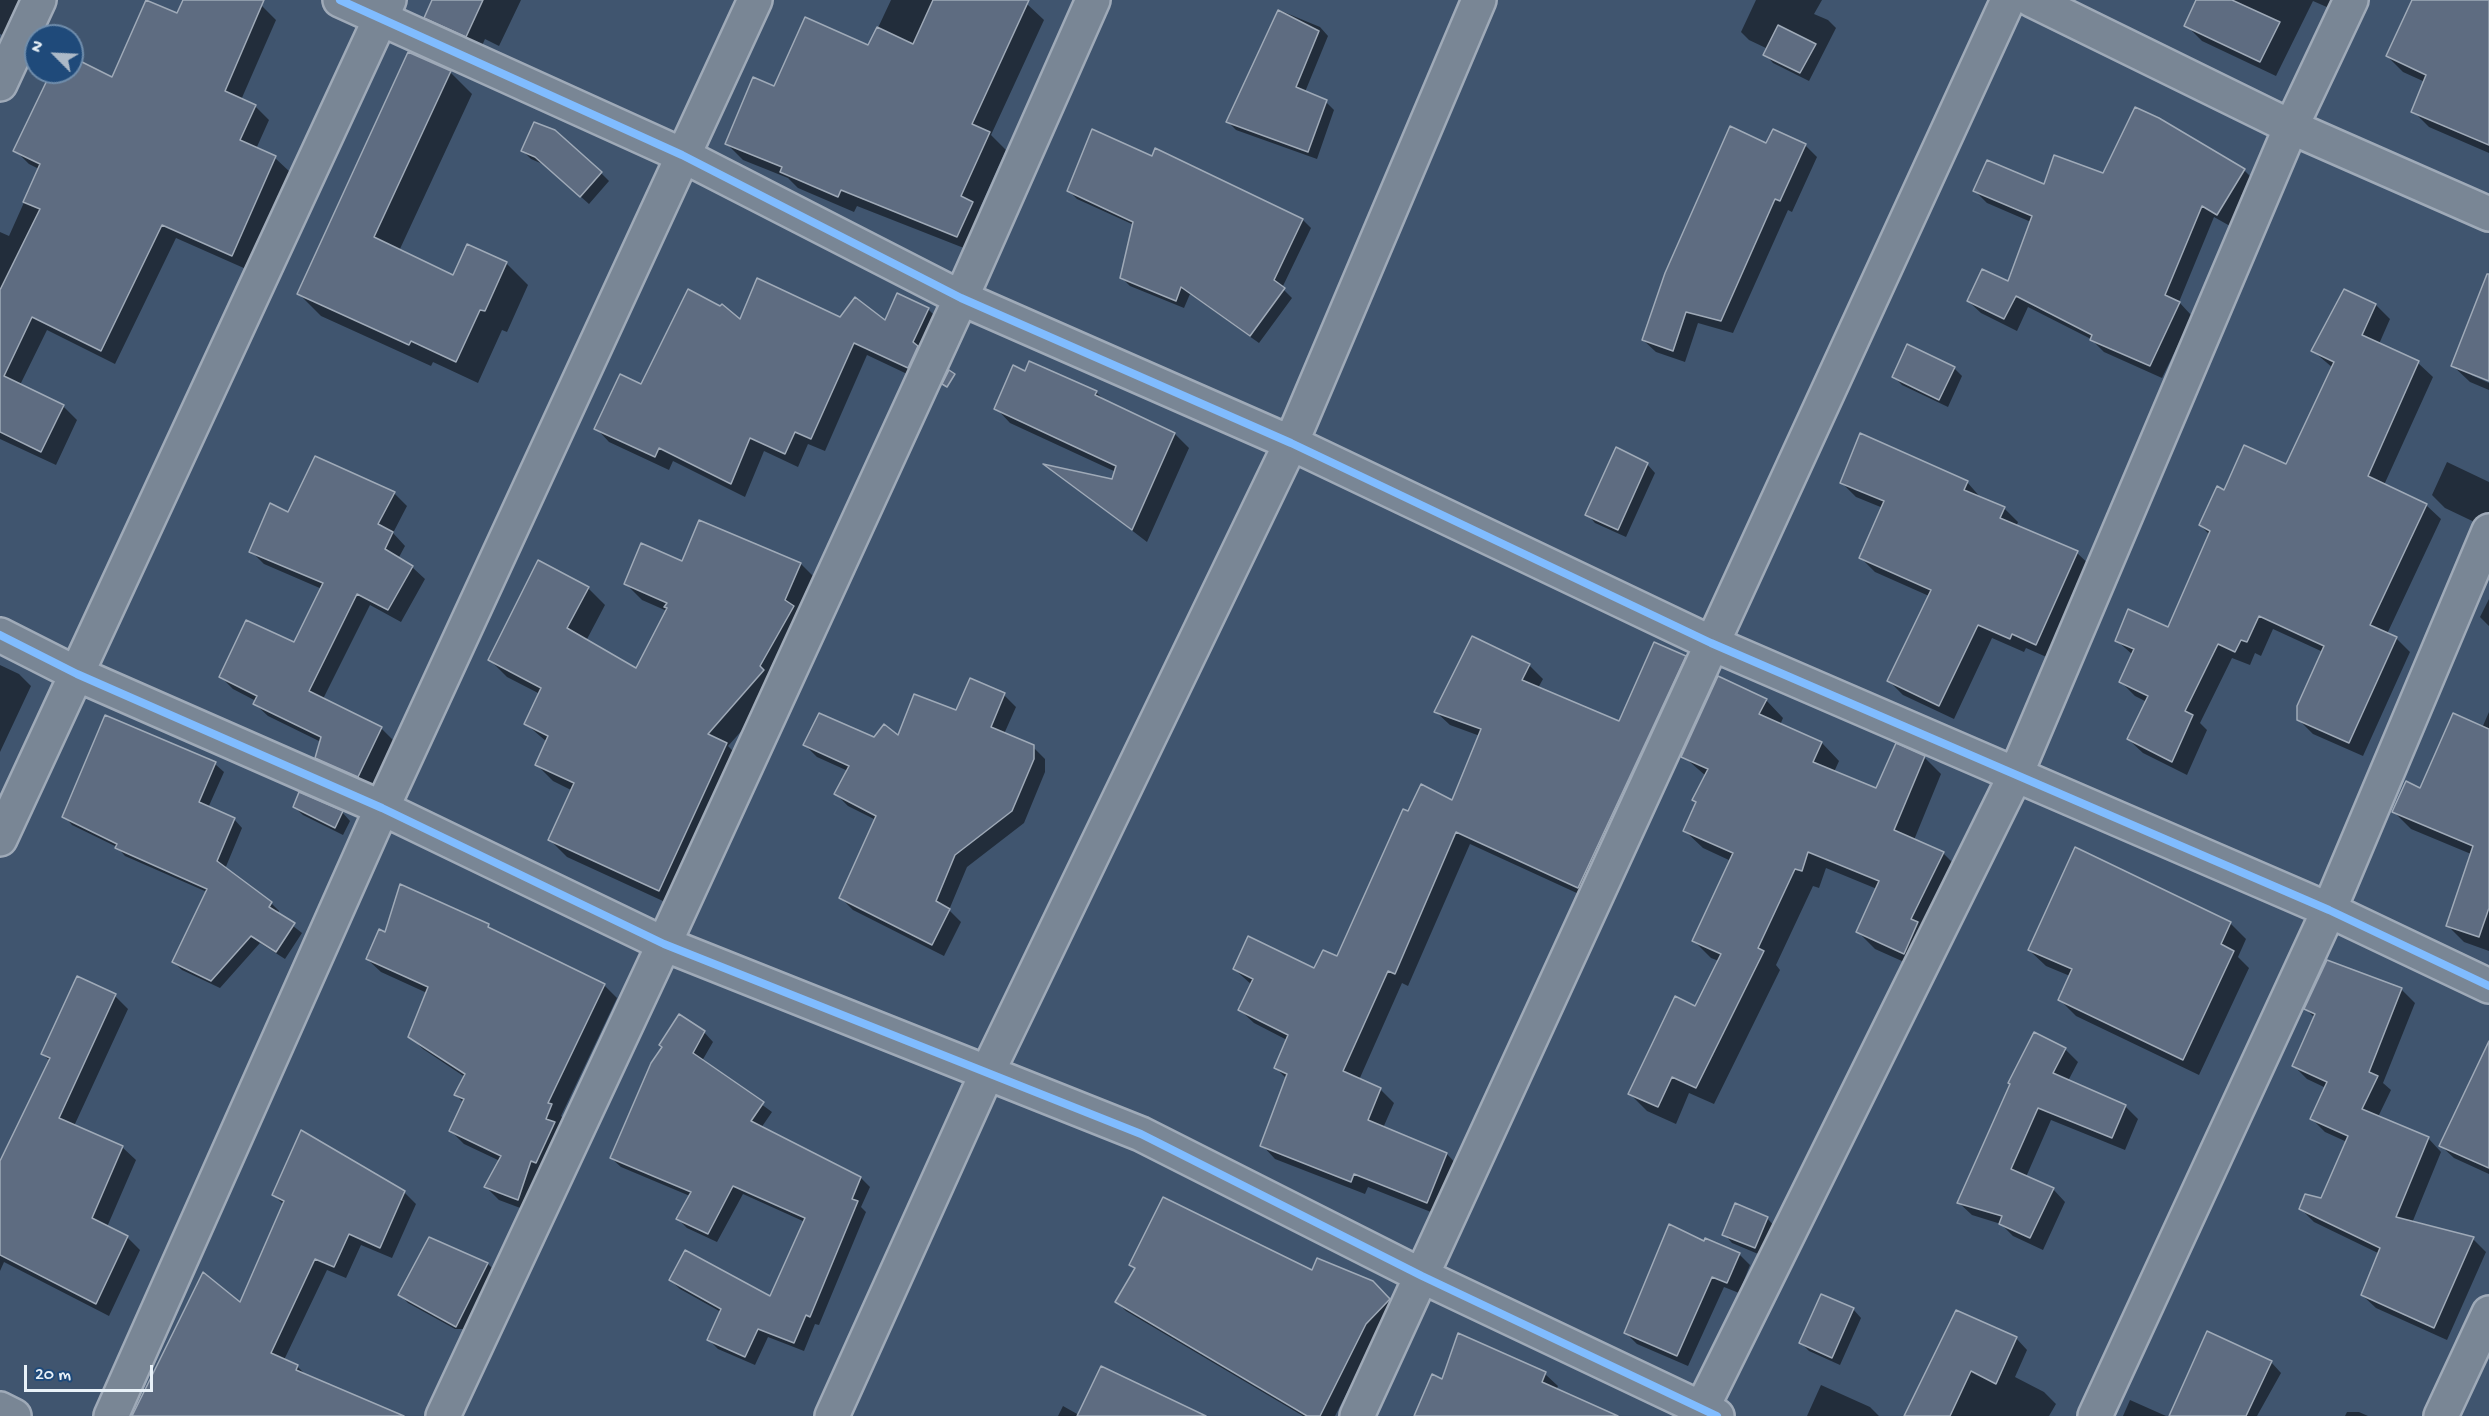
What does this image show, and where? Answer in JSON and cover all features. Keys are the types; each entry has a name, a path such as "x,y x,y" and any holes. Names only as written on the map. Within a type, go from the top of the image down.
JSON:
{"street":[{"path":"0,84 39,0"},
{"path":"340,0 385,9 682,156 961,298 1291,443 1711,642 2015,776 2329,910 2489,986"},
{"path":"111,1416 382,808 755,0"},
{"path":"443,1416 664,944 961,298 1093,0"},
{"path":"832,1416 987,1073 1291,443 1479,0"},
{"path":"1357,1416 2008,0"},
{"path":"2032,0 2291,127 2489,214"},
{"path":"0,635 77,674 382,808 664,944 1141,1134 1422,1276 1705,1414 2015,776 2291,127 2351,0"},
{"path":"0,839 385,9"},
{"path":"2095,1416 2329,910 2489,531"},
{"path":"2441,1416 2489,1313"},
{"path":"0,1409 14,1416"}],"building":[{"path":"146,0 177,13 183,0 264,0 225,91 256,105 240,140 276,156 232,256 162,225 101,351 32,317 4,376 64,405 41,452 0,432 0,290 40,209 23,202 40,164 13,151 45,84 84,84 84,63 112,77"},
{"path":"432,0 483,0 466,37 424,18"},
{"path":"933,0 1029,0 972,124 990,132 961,196 973,202 957,237 841,190 838,197 780,172 782,167 725,144 753,77 774,86 805,17 868,45 877,27 913,44"},
{"path":"2196,0 2232,0 2280,22 2260,62 2184,26"},
{"path":"2412,0 2489,0 2489,145 2411,112 2426,75 2386,56"},
{"path":"1278,10 1319,31 1296,87 1327,100 1308,152 1226,122"},
{"path":"1778,25 1816,44 1800,73 1763,55"},
{"path":"408,52 451,71 374,237 453,275 467,244 507,262 485,311 480,310 456,362 411,341 409,345 297,294"},
{"path":"2135,107 2159,118 2245,169 2217,215 2202,206 2165,295 2180,302 2150,366 2090,340 2092,335 2016,296 2004,319 1967,301 1982,269 2008,281 2032,216 1973,191 1987,160 2044,184 2054,155 2103,173"},
{"path":"534,122 555,130 602,172 580,197 535,157 521,151"},
{"path":"1730,126 1766,143 1773,129 1806,144 1780,201 1775,199 1721,321 1686,312 1673,351 1642,340 1665,273"},
{"path":"1092,129 1152,156 1155,148 1303,219 1274,280 1285,288 1250,336 1181,287 1176,301 1120,278 1133,222 1067,191"},
{"path":"2487,274 2489,274 2489,381 2451,366"},
{"path":"757,278 840,317 855,297 885,320 897,293 929,308 913,342 918,346 908,368 854,343 811,439 795,432 785,454 750,438 731,484 659,448 655,457 594,429 620,374 641,384 688,289 720,306 722,304 740,319"},
{"path":"2344,289 2376,304 2362,335 2419,361 2368,476 2427,504 2370,625 2397,637 2349,743 2297,720 2297,706 2324,646 2259,616 2247,642 2241,640 2235,652 2218,644 2185,711 2193,715 2172,762 2127,739 2148,696 2119,682 2134,649 2115,641 2128,609 2168,627 2210,531 2199,525 2217,486 2224,490 2244,445 2286,464 2334,362 2311,351"},
{"path":"1907,344 1955,367 1939,400 1892,377"},
{"path":"1029,361 1097,391 1095,395 1175,433 1132,530 1043,464 1112,479 1116,466 994,409 1013,365 1025,371"},
{"path":"949,370 955,374 947,387 942,384"},
{"path":"1860,433 1968,481 1964,490 2005,507 2000,518 2078,551 2036,645 2012,634 2010,639 1978,625 1939,706 1887,681 1931,590 1859,558 1884,501 1840,483"},
{"path":"1616,447 1648,463 1618,530 1585,515"},
{"path":"315,456 395,492 378,524 393,532 385,549 413,566 388,610 357,594 309,691 382,727 358,777 315,758 321,737 253,704 257,696 219,677 246,620 294,642 323,583 249,552 270,503 288,512"},
{"path":"699,520 801,563 785,600 794,606 760,666 764,670 708,734 727,743 659,891 548,840 574,783 535,765 548,736 524,724 541,688 488,660 538,560 589,587 567,628 636,668 667,608 664,607 667,603 624,584 641,543 682,561"},
{"path":"1472,636 1530,664 1522,680 1619,721 1654,642 1686,656 1578,888 1456,832 1395,974 1388,971 1343,1071 1381,1088 1368,1120 1447,1153 1427,1203 1354,1174 1351,1182 1260,1146 1287,1074 1274,1068 1288,1035 1238,1010 1253,979 1233,969 1248,936 1314,968 1323,950 1337,956 1403,809 1408,811 1421,784 1452,800 1481,729 1434,712"},
{"path":"1718,676 1767,699 1759,714 1822,742 1813,762 1876,788 1896,743 1925,756 1894,830 1944,852 1911,919 1918,922 1904,954 1856,932 1879,881 1808,852 1802,871 1795,869 1758,948 1764,951 1696,1088 1672,1077 1658,1107 1628,1094 1675,996 1695,1006 1721,954 1692,941 1733,853 1683,831 1696,802 1692,800 1708,769 1681,757"},
{"path":"970,678 1005,693 991,727 1034,745 1034,759 1012,811 955,855 936,901 950,909 932,945 839,898 876,816 834,794 849,766 803,745 819,713 874,737 884,724 898,735 914,694 956,710"},
{"path":"2453,713 2489,729 2489,908 2479,937 2446,926 2473,846 2392,812 2406,781 2420,788"},
{"path":"105,715 216,762 199,802 235,818 217,861 272,902 269,907 295,923 276,952 251,936 211,981 172,962 207,889 115,848 117,844 62,817"},
{"path":"299,792 343,811 335,828 293,807"},
{"path":"2075,847 2231,922 2221,944 2234,951 2183,1060 2058,1000 2072,969 2028,950"},
{"path":"400,884 489,924 488,927 605,984 548,1103 552,1104 546,1119 555,1122 536,1163 531,1161 518,1200 484,1187 501,1156 449,1131 464,1099 454,1095 465,1074 408,1037 428,987 366,959 379,929 385,932"},
{"path":"2327,960 2402,988 2369,1072 2378,1076 2362,1109 2429,1137 2396,1217 2474,1237 2434,1328 2361,1295 2380,1248 2299,1209 2305,1194 2321,1198 2348,1136 2310,1119 2327,1082 2292,1066 2315,1014 2304,1009"},
{"path":"77,976 116,994 59,1118 123,1146 92,1218 128,1236 96,1304 0,1255 0,1161 50,1058 41,1054"},
{"path":"679,1014 705,1031 693,1053 764,1102 751,1121 861,1177 852,1199 858,1201 810,1317 806,1315 794,1343 758,1329 745,1357 707,1340 721,1309 669,1280 685,1250 770,1296 805,1218 733,1186 708,1234 676,1219 691,1192 610,1158 651,1063 662,1047 659,1045"},
{"path":"2034,1032 2066,1048 2053,1073 2126,1105 2112,1138 2038,1108 2011,1169 2054,1188 2030,1238 1999,1224 2002,1216 1957,1203 2010,1084 2008,1083"},
{"path":"2489,1041 2489,1168 2439,1146"},
{"path":"301,1130 405,1191 380,1248 349,1234 334,1267 315,1259 271,1353 298,1365 296,1370 404,1416 132,1416 203,1272 240,1302 284,1201 272,1195"},
{"path":"1163,1197 1312,1270 1317,1258 1373,1281 1390,1299 1366,1324 1320,1416 1307,1416 1115,1302 1135,1268 1129,1265"},
{"path":"1735,1203 1768,1217 1755,1248 1722,1235"},
{"path":"1669,1224 1704,1241 1705,1238 1740,1253 1727,1283 1712,1277 1677,1356 1624,1333"},
{"path":"429,1237 488,1263 456,1327 398,1295"},
{"path":"1821,1294 1854,1308 1832,1358 1799,1343"},
{"path":"1956,1310 2017,1337 1996,1384 1971,1371 1950,1416 1904,1416"},
{"path":"2207,1331 2272,1361 2246,1416 2169,1416"},
{"path":"1458,1333 1546,1372 1542,1382 1618,1416 1414,1416 1432,1374 1442,1379"},
{"path":"1101,1366 1206,1416 1077,1416"}],"cycle path":[{"path":"340,0 682,155 961,298 1291,443 1711,643 2329,910 2489,986"},
{"path":"0,635 77,674 382,808 664,944 1141,1134 1422,1276 1717,1416"}]}
